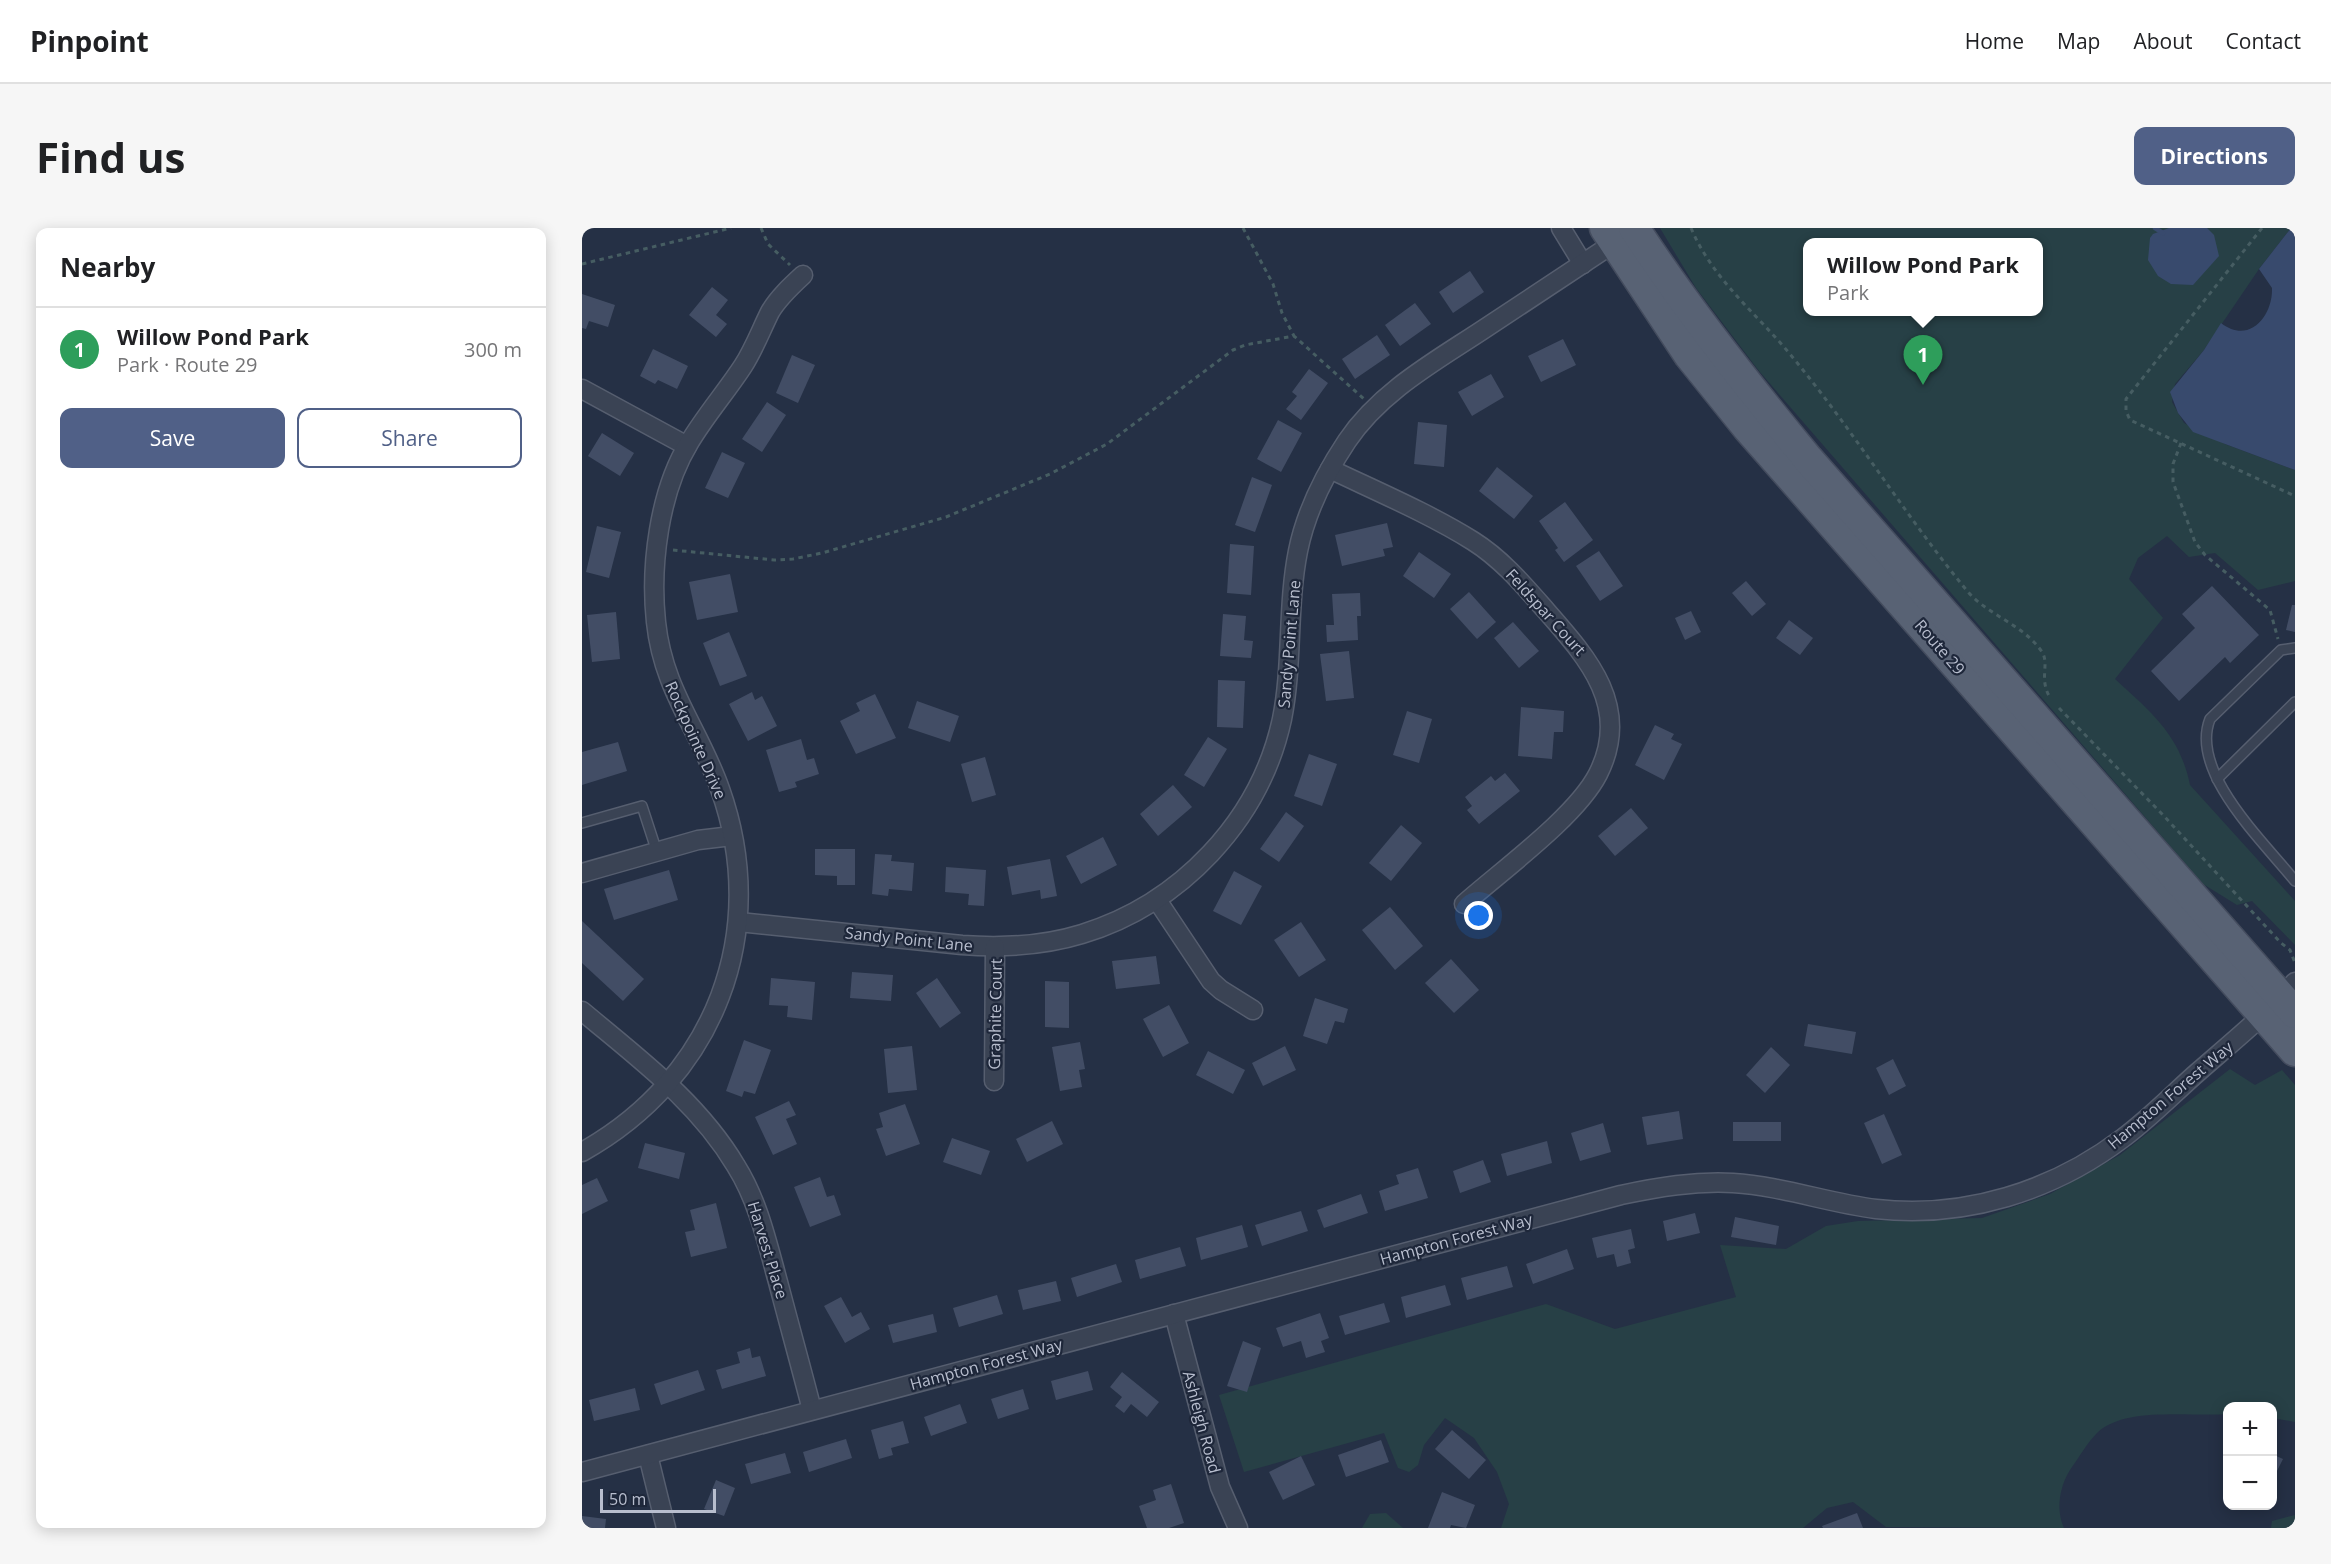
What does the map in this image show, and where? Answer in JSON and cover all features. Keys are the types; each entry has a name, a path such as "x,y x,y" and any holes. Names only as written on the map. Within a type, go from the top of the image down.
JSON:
{"main road":[{"name":"Route 29","path":"1618,233 1676,293 1731,366 1808,459 2283,1002 2295,1051"}],"street":[{"path":"1561,228 1582,264"},
{"name":"Sandy Point Lane","path":"739,922 995,947 1031,945 1080,935 1120,920 1157,900 1213,853 1242,814 1267,766 1281,722 1287,689 1298,553 1311,504 1347,441 1393,391 1582,264 1618,233"},
{"name":"Rockpointe Drive","path":"582,1152 633,1117 669,1083 691,1053 716,1007 732,957 739,922 740,894 732,836 720,789 678,702 662,654 654,591 656,548 670,488 687,446 746,362 771,311 803,275"},
{"path":"582,389 687,446"},
{"name":"Feldspar Court","path":"1330,469 1457,532 1494,555 1518,578 1582,650 1596,671 1604,692 1608,714 1608,739 1602,764 1591,786 1570,810 1464,904"},
{"path":"582,873 698,840 732,836"},
{"path":"1157,900 1211,981 1253,1010"},
{"name":"Graphite Court","path":"994,1081 995,947"},
{"name":"Hampton Forest Way","path":"582,1472 1621,1195 1669,1185 1735,1183 1846,1204 1904,1210 1945,1209 1993,1201 2043,1185 2086,1163 2115,1143 2283,1002"},
{"name":"Harvest Place","path":"582,1011 669,1083 722,1143 751,1194 764,1232 812,1410"},
{"name":"Ashleigh Road","path":"1174,1314 1220,1487 1238,1528"},
{"path":"648,1455 666,1528"}],"lane":[{"path":"2295,648 2281,650 2210,719 2206,729 2205,744 2217,779 2227,796 2295,881"},
{"path":"2217,779 2295,702"},
{"path":"582,823 642,806 657,852"}],"path":[{"path":"582,264 731,228"},
{"path":"761,228 762,234 779,256 803,275"},
{"path":"1243,228 1273,284 1282,313 1294,336 1374,409"},
{"path":"1690,228 1716,274 1794,357 1970,593 2021,629 2042,652 2045,664 2043,681 2056,705 2290,950 2295,963"},
{"path":"2262,228 2126,399 2126,411 2130,420 2295,496"},
{"path":"656,548 774,560 792,559 822,553 946,517 1050,474 1107,444 1233,350 1245,345 1294,336"},
{"path":"2181,443 2173,464 2173,482 2195,542 2205,555 2270,610 2281,650"}],"green space":[{"path":"1660,228 2291,228 2259,269 2204,350 2175,384 2172,402 2184,423 2225,444 2295,470 2295,581 2258,590 2215,553 2189,557 2167,536 2138,558 2129,579 2163,618 2115,679 2152,714 2171,738 2179,752 2190,785 2295,901 2295,945 2252,901 2237,905 2203,884 1759,371 1696,288"},
{"path":"2230,1069 2255,1085 2282,1070 2295,1085 2295,1422 2277,1419 2277,1402 2223,1402 2223,1414 2159,1414 2124,1419 2109,1425 2090,1441 2064,1481 2059,1505 2064,1528 1886,1527 1853,1502 1827,1508 1803,1528 1501,1528 1509,1504 1497,1472 1474,1438 1445,1418 1424,1445 1418,1465 1409,1472 1398,1468 1384,1433 1244,1472 1219,1395 1546,1304 1615,1329 1736,1297 1720,1245 1786,1249 1826,1226 1858,1221 1982,1218 2050,1194 2120,1155"},
{"path":"1386,1513 1403,1528 1362,1528 1370,1514"},
{"path":"2295,1515 2295,1528 2271,1528 2272,1521"}],"water":[{"path":"2169,228 2207,228 2214,235 2219,256 2193,285 2171,284 2158,276 2148,260 2150,238 2153,234"},
{"path":"2291,228 2295,228 2295,470 2193,432 2178,413 2170,392 2204,350 2221,323 2231,329 2241,331 2250,329 2264,317 2272,288 2259,269"}],"building":[{"path":"1470,271 1484,292 1453,313 1439,292"},
{"path":"712,287 728,300 716,315 727,324 716,337 689,315"},
{"path":"582,294 615,305 608,327 589,321 586,329 582,328"},
{"path":"1415,303 1431,324 1400,346 1385,325"},
{"path":"1377,335 1390,355 1355,379 1342,359"},
{"path":"1563,339 1576,365 1541,382 1528,356"},
{"path":"653,349 688,366 677,389 658,380 655,384 640,376"},
{"path":"792,355 815,365 798,403 776,393"},
{"path":"1309,369 1328,383 1301,420 1286,409 1297,396 1292,392"},
{"path":"1491,374 1504,397 1472,416 1458,392"},
{"path":"767,402 786,415 762,452 742,439"},
{"path":"1278,420 1302,433 1281,472 1257,459"},
{"path":"1418,422 1447,425 1444,467 1414,464"},
{"path":"602,433 634,453 620,476 588,456"},
{"path":"722,452 745,463 728,498 705,488"},
{"path":"1497,467 1533,496 1514,519 1479,491"},
{"path":"1252,477 1272,485 1255,532 1235,525"},
{"path":"1565,502 1593,540 1564,562 1555,550 1558,548 1539,521"},
{"path":"1387,523 1393,547 1383,549 1385,556 1342,566 1335,535"},
{"path":"597,526 621,532 609,578 586,572"},
{"path":"1230,544 1254,546 1251,595 1227,593"},
{"path":"1599,551 1623,586 1600,601 1576,566"},
{"path":"1419,552 1451,574 1434,598 1403,576"},
{"path":"730,574 738,612 697,620 689,582"},
{"path":"1746,581 1766,604 1752,616 1732,593"},
{"path":"2212,586 2259,635 2230,663 2225,657 2179,701 2151,671 2195,628 2182,614"},
{"path":"1469,592 1496,622 1477,639 1450,609"},
{"path":"1360,593 1361,616 1357,616 1358,640 1327,642 1326,625 1334,625 1332,594"},
{"path":"2292,605 2295,605 2295,632 2286,630"},
{"path":"1691,611 1701,632 1685,640 1675,618"},
{"path":"616,612 620,659 592,662 587,615"},
{"path":"1223,614 1246,616 1244,640 1253,641 1251,658 1220,656"},
{"path":"1789,620 1813,638 1800,655 1776,638"},
{"path":"1513,622 1539,651 1519,668 1494,638"},
{"path":"729,632 747,676 720,686 703,643"},
{"path":"1349,651 1354,698 1326,701 1320,654"},
{"path":"1218,680 1245,681 1243,728 1217,727"},
{"path":"752,692 755,700 762,696 777,726 748,741 729,704"},
{"path":"875,694 896,738 856,754 840,721 860,711 856,703"},
{"path":"917,701 959,716 950,742 908,728"},
{"path":"1521,707 1564,711 1563,732 1554,732 1552,759 1518,756"},
{"path":"1407,711 1432,719 1419,763 1393,755"},
{"path":"1655,725 1674,734 1671,739 1682,744 1664,780 1635,765"},
{"path":"1208,737 1227,749 1204,787 1184,775"},
{"path":"801,739 807,760 814,758 819,774 795,782 797,787 779,792 766,750"},
{"path":"618,742 627,771 582,785 582,752"},
{"path":"1309,754 1337,764 1322,806 1294,796"},
{"path":"985,757 996,795 972,802 961,764"},
{"path":"1505,773 1520,791 1479,824 1467,810 1472,806 1465,797 1491,776 1495,781"},
{"path":"1173,785 1192,807 1158,836 1140,814"},
{"path":"1631,808 1648,828 1615,856 1598,836"},
{"path":"1286,812 1304,826 1279,862 1260,849"},
{"path":"1401,825 1422,843 1391,881 1369,863"},
{"path":"1103,837 1117,865 1081,884 1066,856"},
{"path":"815,849 855,849 855,885 837,885 837,876 815,875"},
{"path":"875,854 892,855 891,861 914,863 912,891 889,889 888,896 872,894"},
{"path":"1050,859 1057,896 1041,899 1040,890 1012,895 1007,867"},
{"path":"946,867 986,870 984,906 968,905 969,894 945,892"},
{"path":"669,870 678,900 614,920 604,889"},
{"path":"1234,871 1262,886 1241,925 1213,911"},
{"path":"1390,907 1423,946 1395,970 1362,930"},
{"path":"582,921 644,979 623,1001 582,963"},
{"path":"1301,922 1326,960 1299,977 1274,940"},
{"path":"1156,956 1160,984 1116,989 1112,961"},
{"path":"1451,959 1479,990 1454,1013 1425,983"},
{"path":"852,972 893,975 891,1001 850,998"},
{"path":"771,978 815,982 812,1020 787,1017 788,1006 769,1005"},
{"path":"937,978 961,1013 940,1028 916,993"},
{"path":"1045,981 1069,982 1069,1028 1045,1027"},
{"path":"1315,998 1348,1009 1344,1023 1335,1021 1327,1044 1303,1036"},
{"path":"1169,1005 1189,1043 1163,1057 1143,1019"},
{"path":"1808,1024 1856,1032 1852,1054 1804,1046"},
{"path":"744,1040 771,1050 755,1094 744,1091 742,1097 726,1091"},
{"path":"1080,1042 1085,1069 1079,1070 1082,1087 1060,1091 1052,1047"},
{"path":"912,1046 917,1090 888,1093 884,1049"},
{"path":"1285,1046 1296,1070 1263,1086 1252,1063"},
{"path":"1771,1047 1790,1065 1765,1093 1746,1075"},
{"path":"1208,1051 1245,1070 1233,1094 1196,1075"},
{"path":"1893,1059 1906,1086 1889,1095 1876,1068"},
{"path":"789,1101 796,1115 786,1119 797,1144 773,1155 755,1117"},
{"path":"905,1104 920,1144 886,1156 876,1129 883,1127 879,1113"},
{"path":"1679,1111 1683,1139 1647,1145 1642,1117"},
{"path":"1884,1114 1902,1155 1882,1164 1864,1123"},
{"path":"1052,1121 1063,1144 1027,1162 1016,1139"},
{"path":"1733,1122 1781,1122 1781,1141 1733,1141"},
{"path":"1603,1123 1611,1152 1580,1161 1571,1133"},
{"path":"952,1138 990,1151 981,1175 943,1162"},
{"path":"1547,1141 1552,1163 1507,1176 1501,1154"},
{"path":"645,1143 685,1153 679,1179 638,1168"},
{"path":"1483,1160 1491,1182 1460,1193 1453,1171"},
{"path":"1418,1168 1428,1198 1385,1211 1379,1191 1399,1184 1396,1175"},
{"path":"820,1177 827,1197 834,1195 841,1215 810,1227 794,1187"},
{"path":"597,1178 608,1201 582,1214 582,1185"},
{"path":"1361,1194 1368,1213 1324,1228 1317,1210"},
{"path":"716,1203 727,1248 691,1257 685,1232 695,1230 690,1210"},
{"path":"1301,1211 1308,1231 1262,1246 1255,1225"},
{"path":"1695,1213 1700,1233 1667,1241 1663,1221"},
{"path":"1735,1217 1779,1226 1776,1245 1731,1237"},
{"path":"1242,1225 1248,1247 1201,1260 1196,1238"},
{"path":"1631,1229 1635,1248 1628,1250 1631,1263 1617,1267 1614,1254 1597,1258 1592,1238"},
{"path":"1180,1247 1186,1266 1140,1279 1135,1260"},
{"path":"1567,1249 1574,1269 1533,1284 1526,1264"},
{"path":"1116,1264 1122,1282 1077,1297 1071,1278"},
{"path":"1507,1266 1513,1287 1467,1300 1461,1278"},
{"path":"1056,1281 1061,1301 1023,1310 1018,1290"},
{"path":"1445,1285 1451,1305 1406,1318 1401,1297"},
{"path":"997,1295 1003,1314 959,1327 953,1308"},
{"path":"841,1297 852,1317 861,1312 870,1329 845,1343 824,1306"},
{"path":"1384,1303 1390,1322 1345,1335 1339,1316"},
{"path":"1320,1313 1329,1338 1321,1341 1325,1352 1306,1358 1301,1341 1283,1347 1276,1328"},
{"path":"933,1314 937,1332 893,1343 888,1325"},
{"path":"1243,1341 1261,1348 1247,1392 1227,1386"},
{"path":"750,1348 752,1358 760,1356 766,1376 722,1389 716,1370 740,1363 737,1352"},
{"path":"698,1370 705,1390 661,1405 654,1384"},
{"path":"1088,1371 1093,1390 1056,1400 1051,1381"},
{"path":"1122,1372 1159,1402 1147,1417 1131,1404 1124,1413 1115,1406 1122,1397 1110,1387"},
{"path":"635,1388 640,1410 594,1421 589,1400"},
{"path":"1023,1389 1029,1409 998,1419 991,1399"},
{"path":"960,1404 967,1423 931,1436 924,1417"},
{"path":"903,1421 909,1443 891,1448 893,1455 879,1459 871,1430"},
{"path":"1452,1430 1486,1460 1469,1479 1435,1449"},
{"path":"846,1439 852,1458 809,1472 803,1452"},
{"path":"1381,1440 1389,1462 1346,1477 1338,1455"},
{"path":"785,1453 791,1473 751,1484 745,1464"},
{"path":"1301,1456 1315,1485 1283,1500 1269,1472"},
{"path":"2277,1456 2283,1459 2277,1471"},
{"path":"716,1480 735,1488 724,1516 704,1509"},
{"path":"1171,1484 1184,1523 1169,1528 1147,1528 1139,1506 1156,1500 1153,1490"},
{"path":"1442,1492 1475,1505 1466,1528 1451,1525 1450,1528 1428,1528"},
{"path":"1857,1513 1863,1528 1823,1528 1822,1526"},
{"path":"582,1516 606,1519 605,1528 582,1528"}],"waterway":[{"path":"2155,228 2163,233"}],"place":[{"name":"Willow Pond Park","path":"1923,385"}]}
